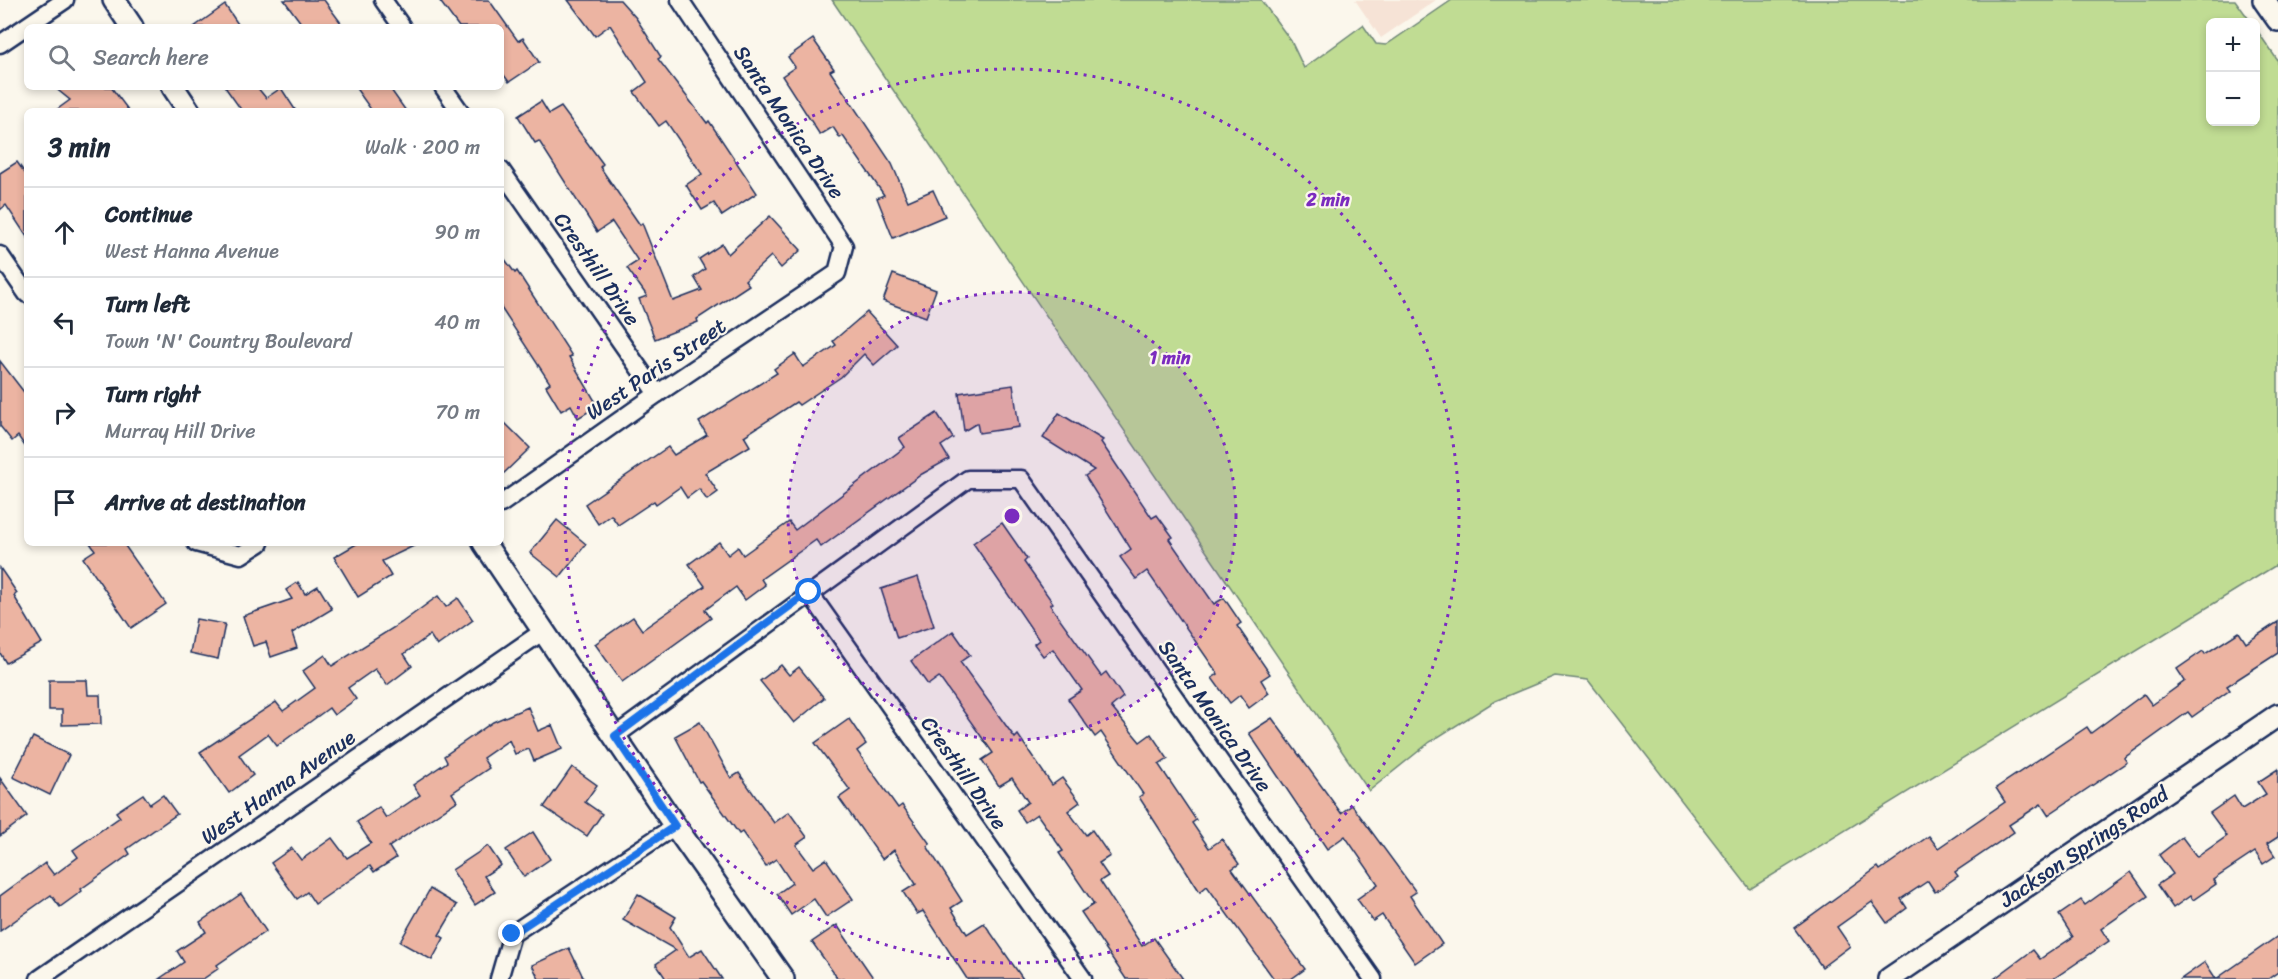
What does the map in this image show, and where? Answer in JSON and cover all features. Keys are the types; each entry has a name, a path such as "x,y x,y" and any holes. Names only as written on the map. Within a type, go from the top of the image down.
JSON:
{"street":[{"path":"30,24 65,0"},
{"path":"114,0 130,24"},
{"path":"383,0 400,24"},
{"name":"Santa Monica Drive","path":"680,0 844,246 837,273"},
{"path":"2264,0 2278,20"},
{"path":"0,44 24,28"},
{"path":"175,90 187,108"},
{"path":"445,90 458,108"},
{"name":"Cresthill Drive","path":"504,174 657,394"},
{"path":"0,255 24,290"},
{"name":"West Paris Street","path":"504,502 657,394 837,273"},
{"name":"Santa Monica Drive","path":"809,592 968,479 1021,479 1372,979"},
{"path":"207,546 241,555 255,546"},
{"path":"486,546 675,826 783,979"},
{"path":"615,736 809,592"},
{"name":"Cresthill Drive","path":"809,592 1083,979"},
{"name":"West Hanna Avenue","path":"39,979 542,632"},
{"name":"Jackson Springs Road","path":"1889,979 2278,715"},
{"path":"499,979 512,934 675,826"}],"shaded area":[{"path":"1355,0 1436,0 1381,38"}],"green space":[{"path":"832,0 1261,0 1291,41 1304,68 1363,25 1376,44 1386,45 1452,0 2235,0 2248,18 2206,18 2206,126 2260,126 2260,35 2278,61 2278,564 1750,889 1588,680 1555,676 1495,701 1430,742 1369,791"}],"building":[{"path":"284,0 324,0 342,24 302,24"},
{"path":"439,0 489,0 518,41 523,38 539,62 509,82 504,75 504,24 457,24"},
{"path":"568,0 620,0 636,18 661,57 658,59 707,123 709,121 757,193 722,216 714,203 702,210 686,185 702,174 666,121 659,126 634,92 647,82 610,25 595,36"},
{"path":"225,5 238,24 198,24"},
{"path":"813,39 834,69 830,71 892,164 908,201 933,190 945,216 893,238 877,198 884,195 843,136 840,138 833,127 820,135 782,76 795,67 788,57"},
{"path":"58,90 113,90 127,108 59,108 70,100"},
{"path":"227,90 259,90 266,98 278,90 282,90 294,108 240,108"},
{"path":"357,90 391,90 404,108 370,108"},
{"path":"541,101 549,114 561,107 603,164 600,167 640,225 642,223 673,301 702,290 694,277 705,269 699,259 722,244 728,254 770,216 801,250 781,268 771,256 745,280 749,285 697,319 698,322 655,339 639,299 647,296 627,268 638,261 612,222 597,232 539,141 535,143 518,116"},
{"path":"17,162 24,172 24,232 6,205 0,210 0,173"},
{"path":"504,258 515,273 517,271 572,356 569,357 598,406 578,418 571,405 561,411 546,386 550,383 504,313"},
{"path":"893,274 936,290 926,317 883,301"},
{"path":"867,312 897,345 874,365 864,354 841,377 799,405 796,402 744,436 750,446 705,473 718,492 707,500 699,489 687,498 680,487 656,504 654,501 618,525 611,515 598,524 585,504 668,447 674,455 707,435 699,422 777,373 774,369 795,354 803,367 836,345 833,341"},
{"path":"0,361 24,392 24,445 18,436 12,441 0,426"},
{"path":"1013,385 1019,427 979,433 977,423 964,431 959,393"},
{"path":"937,413 953,438 941,446 949,459 922,474 821,547 816,540 761,579 765,585 745,600 736,587 705,610 711,618 622,682 595,644 633,617 642,630 705,586 689,564 719,542 728,555 738,547 743,555 789,522 795,530 905,447 899,438"},
{"path":"1059,413 1103,440 1101,442 1152,518 1157,515 1173,537 1169,539 1214,604 1224,598 1241,623 1237,626 1270,674 1261,680 1269,693 1249,708 1240,695 1230,703 1212,678 1218,674 1147,571 1136,579 1120,557 1131,549 1085,476 1094,470 1043,438"},
{"path":"504,422 530,448 504,473"},
{"path":"557,520 586,544 560,577 530,553"},
{"path":"1002,523 1027,559 1024,562 1053,603 1050,605 1101,676 1106,672 1123,697 1111,707 1140,742 1151,734 1168,759 1159,765 1196,820 1192,823 1209,848 1222,839 1239,864 1232,869 1305,969 1291,979 1274,979 1207,886 1200,892 1139,797 1143,794 1101,732 1095,737 1068,699 1082,690 1053,649 1043,656 1034,644 1039,640 973,543"},
{"path":"92,546 125,546 166,604 131,628 83,558 95,550"},
{"path":"353,546 414,546 382,561 391,576 358,597 334,557"},
{"path":"0,568 17,593 14,596 42,643 6,663 0,653"},
{"path":"918,577 934,626 897,638 881,589"},
{"path":"298,582 305,594 318,586 332,609 292,633 297,648 271,657 266,642 253,646 243,616 292,599 286,590"},
{"path":"438,596 446,607 458,598 473,620 437,646 430,635 404,654 412,666 387,685 375,669 348,688 356,699 334,715 329,708 277,746 268,734 239,755 253,775 229,793 200,752 276,702 283,711 315,688 303,671 325,655 332,666 401,623"},
{"path":"196,619 225,624 218,659 190,653"},
{"path":"2278,622 2278,653 2227,686 2230,690 2192,717 2188,712 2124,758 2127,762 2048,815 2041,804 2009,825 2014,832 1955,872 1958,876 1935,892 1928,881 1901,899 1907,908 1887,923 1872,902 1837,927 1850,946 1822,967 1794,928 1878,867 1880,870 1929,836 1938,848 2005,802 1996,788 2087,727 2091,733 2144,694 2152,705 2185,681 2177,669 2203,651 2205,654 2239,632 2246,643"},
{"path":"953,631 970,655 960,662 1015,738 1018,735 1052,785 1062,778 1080,802 1068,811 1086,835 1092,830 1110,856 1099,863 1108,876 1100,881 1142,946 1154,938 1183,979 1126,979 1081,912 1094,904 1059,853 1063,851 1037,814 1025,822 1017,810 1028,802 1012,778 999,786 982,760 993,753 939,677 928,685 911,661"},
{"path":"781,665 789,675 799,667 824,698 794,723 760,681"},
{"path":"49,680 87,680 88,695 100,695 101,724 62,725 62,710 49,710"},
{"path":"528,707 538,731 552,725 562,749 534,761 529,749 515,754 509,740 483,758 489,768 452,793 457,801 389,847 396,858 374,872 370,866 315,904 307,892 297,899 271,863 292,848 301,860 332,838 347,858 371,843 357,822 379,807 386,818 420,795 413,785 447,762 444,756 493,722"},
{"path":"1272,718 1341,813 1352,805 1416,892 1410,896 1442,944 1415,963 1382,915 1373,921 1357,899 1378,884 1345,836 1327,849 1249,733"},
{"path":"849,719 866,744 857,751 898,808 902,805 930,844 927,846 962,901 951,908 967,934 984,923 1023,979 967,979 923,911 917,914 903,892 916,884 894,850 882,859 839,798 850,790 815,743"},
{"path":"700,722 731,778 739,773 774,823 789,812 807,837 796,845 813,868 826,859 853,899 826,917 814,899 791,915 777,894 792,883 776,859 766,866 742,832 739,834 701,781 699,782 675,736"},
{"path":"33,737 69,755 50,795 13,777"},
{"path":"572,767 597,785 585,802 602,814 587,836 544,807"},
{"path":"2278,769 2278,837 2267,844 2275,856 2263,864 2255,852 2213,880 2216,884 2193,900 2190,896 2173,908 2157,885 2173,874 2159,855 2182,837 2197,857 2227,836 2210,813 2234,796 2242,809 2266,794 2258,782"},
{"path":"0,778 27,816 0,836"},
{"path":"143,794 150,804 163,795 177,814 127,849 130,854 60,907 51,895 0,931 0,896 45,863 54,875 78,857 73,850 120,817 116,812"},
{"path":"533,832 550,859 524,877 506,850"},
{"path":"488,846 501,865 484,876 495,892 475,905 452,870"},
{"path":"2131,872 2148,896 2101,929 2109,941 2053,979 1994,979 2033,950 2040,959 2073,937 2059,915 2081,900 2085,905"},
{"path":"430,889 457,905 439,935 444,938 432,960 400,942"},
{"path":"241,894 266,931 217,965 219,968 203,979 159,979 184,962 177,951 206,932 200,922"},
{"path":"638,894 676,917 670,927 689,957 702,949 722,979 666,979 656,964 676,950 623,920"},
{"path":"837,925 874,979 838,979 812,942"},
{"path":"2278,936 2278,972 2268,979 2216,979"},
{"path":"569,948 584,979 539,979 532,965"},
{"path":"2205,962 2216,979 2181,979"}],"route":[{"path":"512,934 675,826 615,736 809,592"}]}
